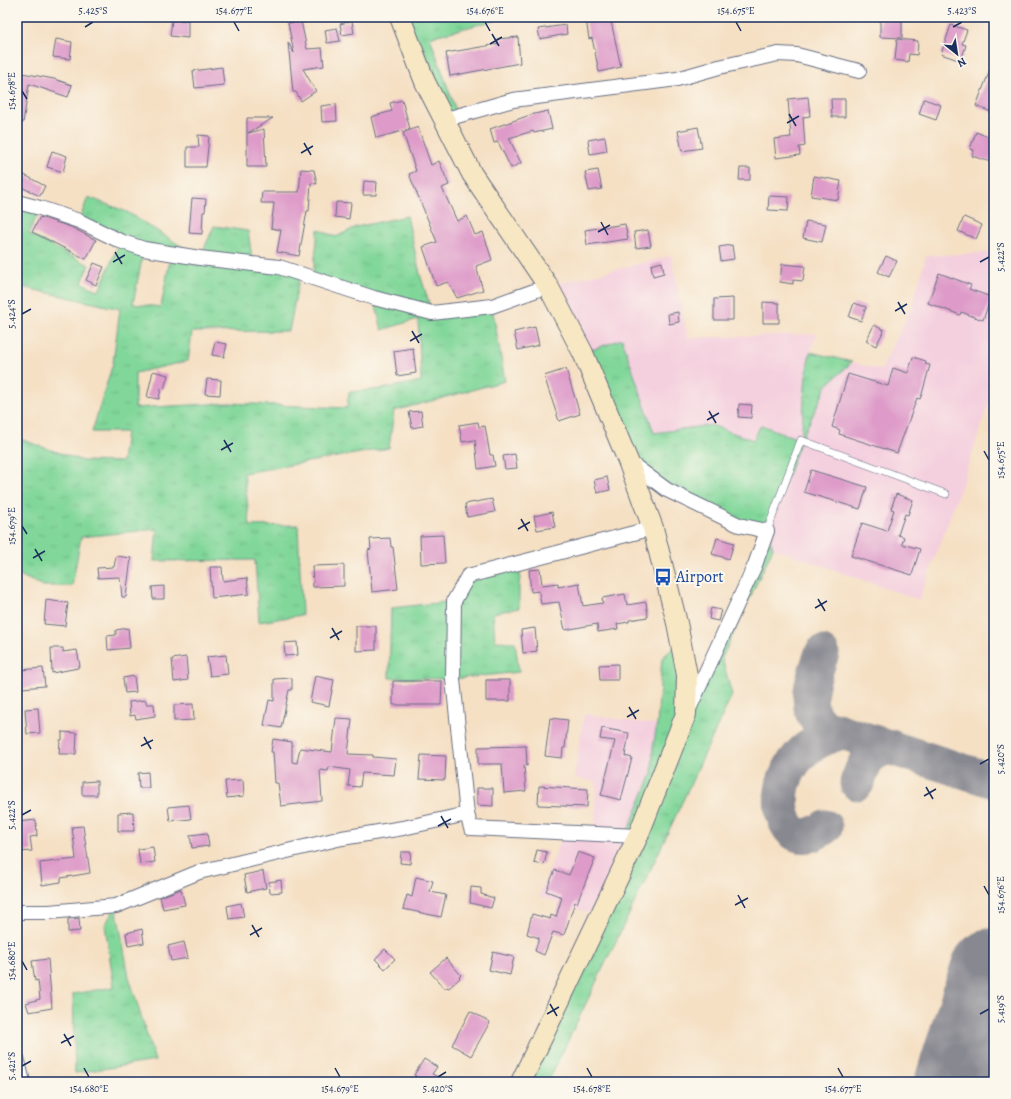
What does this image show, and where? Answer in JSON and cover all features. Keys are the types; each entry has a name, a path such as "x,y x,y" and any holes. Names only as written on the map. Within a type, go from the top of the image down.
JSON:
{"main road":[{"path":"400,17 425,82 443,120 472,174 548,286 583,353 628,461 653,528 681,640 687,675 686,714 638,836 521,1082"}],"street":[{"path":"443,120 513,100 677,79 719,67 778,54 797,56 859,71"},
{"path":"17,202 79,221 120,241 144,249 279,268 374,298 432,313 492,306 548,286"},
{"path":"628,461 666,490 739,525 767,531 755,565 686,714"},
{"path":"638,836 471,828 466,814 461,744 453,679 454,601 468,576 653,528"},
{"path":"17,912 48,912 116,906 199,872 342,838 403,828 466,814"},
{"path":"17,1058 23,1082"}],"lane":[{"path":"767,531 801,440 946,494"}],"shaded area":[{"path":"994,252 994,386 962,484 919,600 773,548 767,531 753,440 711,425 654,433 622,339 583,353 548,286 671,256 688,338 817,334 810,352 806,375 801,439 827,384 852,362 881,370 912,306 926,256"},
{"path":"584,714 657,725 653,747 652,774 638,836 600,917 539,896 564,832 595,833 596,782 574,778"}],"green space":[{"path":"400,17 508,17 430,37 457,114 443,120"},
{"path":"88,197 127,212 200,258 214,226 248,231 253,265 300,274 289,331 192,332 188,361 135,373 135,408 228,403 347,408 349,392 382,389 421,381 418,319 382,330 374,298 313,277 318,229 336,237 356,227 407,216 420,274 432,313 492,306 505,381 394,411 389,448 244,473 250,526 298,525 302,615 259,622 255,560 154,561 157,529 81,537 72,586 43,586 17,574 17,438 83,461 122,462 126,432 92,432 113,363 120,309 17,286 17,202 40,208 29,234 89,265 82,283 99,291 120,241 79,221","holes":["144,249 171,254 161,307 133,304"]},
{"path":"622,339 654,433 711,425 753,440 761,425 801,440 767,531 739,525 628,461 583,353"},
{"path":"810,352 852,362 827,385 801,440 806,375"},
{"path":"767,531 773,548 722,658 732,695 657,856 548,1082 521,1082 638,837 626,835 652,774 653,747 657,725 662,658 681,641 686,713"},
{"path":"522,562 519,585 519,608 493,613 495,641 515,642 519,672 453,679 389,678 391,608 454,601 468,576"},
{"path":"116,906 129,977 155,1061 75,1073 73,994 114,987 105,925"}],"building":[{"path":"610,17 621,67 599,72 592,38 589,39 586,19"},
{"path":"885,17 902,17 902,38 880,37 880,19 885,19"},
{"path":"172,20 188,20 188,38 170,36"},
{"path":"301,21 307,49 322,48 324,66 303,69 316,91 301,101 296,92 293,92 288,42 294,53 288,23"},
{"path":"352,21 354,33 342,35 340,24"},
{"path":"566,25 567,34 540,39 538,29"},
{"path":"951,25 967,30 962,44 966,45 961,61 941,54"},
{"path":"337,28 340,41 327,43 325,30"},
{"path":"518,37 520,63 450,76 446,53 498,44 497,39"},
{"path":"56,39 72,42 70,59 53,57"},
{"path":"897,39 918,41 917,55 909,54 908,62 895,60"},
{"path":"994,62 994,113 976,106"},
{"path":"222,67 224,85 195,88 193,71"},
{"path":"17,72 54,79 72,85 68,97 29,84 23,123 17,122"},
{"path":"808,97 810,116 803,117 805,146 799,147 800,155 776,158 774,139 791,137 788,99"},
{"path":"831,99 845,99 845,117 832,117"},
{"path":"924,99 941,105 936,120 919,114"},
{"path":"402,100 410,129 376,138 371,117 392,111 390,103"},
{"path":"336,104 337,121 322,122 321,106"},
{"path":"548,111 552,129 534,133 533,131 509,138 521,163 511,168 498,142 494,143 490,129 530,115"},
{"path":"247,118 273,118 248,133 264,129 266,167 247,167"},
{"path":"418,127 431,165 439,161 449,185 442,188 457,221 467,216 475,235 483,232 492,260 476,266 483,290 457,298 448,282 436,286 423,247 437,242 409,174 416,171 403,133"},
{"path":"698,127 702,148 682,151 678,131"},
{"path":"976,132 994,139 994,163 972,156 974,150 970,149"},
{"path":"198,135 209,136 206,167 187,167 187,147 199,147"},
{"path":"605,137 607,151 590,154 588,140"},
{"path":"52,151 67,156 63,172 47,167"},
{"path":"740,168 750,168 750,180 739,180"},
{"path":"301,169 314,170 317,184 311,183 309,211 307,211 299,256 277,252 281,230 271,228 274,203 261,203 262,192 299,192"},
{"path":"598,170 602,189 589,191 585,172"},
{"path":"17,171 45,186 40,196 17,185"},
{"path":"814,176 841,181 838,200 811,196"},
{"path":"364,181 377,182 376,195 363,195"},
{"path":"769,196 789,197 788,211 768,210"},
{"path":"192,198 206,199 205,212 203,212 202,234 189,233"},
{"path":"336,202 351,203 349,219 335,217"},
{"path":"40,217 71,227 96,240 86,259 32,232"},
{"path":"964,217 982,225 976,239 958,231"},
{"path":"806,221 826,224 822,242 803,238"},
{"path":"625,224 628,239 587,245 585,230"},
{"path":"648,230 651,246 636,248 634,232"},
{"path":"732,245 734,259 721,261 719,247"},
{"path":"886,256 897,261 889,277 878,272"},
{"path":"662,262 664,273 653,276 651,265"},
{"path":"94,263 104,267 96,285 86,280"},
{"path":"782,264 805,266 803,281 793,280 793,284 780,282"},
{"path":"939,273 971,285 969,289 991,297 983,320 961,312 960,315 928,303"},
{"path":"733,298 733,320 714,320 714,299"},
{"path":"763,302 779,303 779,323 763,323"},
{"path":"854,303 866,307 861,321 849,317"},
{"path":"678,312 679,322 669,324 668,314"},
{"path":"874,325 884,330 876,346 866,341"},
{"path":"535,327 539,345 518,350 514,332"},
{"path":"215,342 227,344 224,357 212,355"},
{"path":"413,348 416,373 397,376 394,351"},
{"path":"913,357 926,361 925,364 930,365 922,394 920,399 917,398 897,453 839,434 840,430 832,427 848,374 888,386 893,368 908,373"},
{"path":"566,369 580,414 559,421 544,376"},
{"path":"153,371 168,375 164,389 161,388 159,399 147,397"},
{"path":"207,379 221,380 220,395 205,394"},
{"path":"739,404 752,405 751,418 738,417"},
{"path":"421,411 423,426 412,428 409,412"},
{"path":"478,422 479,427 485,426 490,455 493,455 495,466 478,469 475,440 462,442 459,425"},
{"path":"515,454 517,468 505,469 503,456"},
{"path":"811,470 867,487 860,509 804,492"},
{"path":"607,477 610,490 597,493 594,480"},
{"path":"896,494 913,500 908,515 905,514 898,535 904,537 902,544 920,549 912,575 851,556 862,523 887,531 894,510 891,509"},
{"path":"492,499 495,512 467,517 465,504"},
{"path":"552,512 555,527 537,530 534,516"},
{"path":"443,535 445,563 421,564 420,536"},
{"path":"390,538 391,547 393,547 398,589 372,592 368,550 371,549 370,539"},
{"path":"717,538 734,543 729,559 712,554"},
{"path":"116,556 131,558 126,597 122,597 120,577 98,578 97,568 114,567"},
{"path":"344,565 344,586 313,587 312,566"},
{"path":"210,567 222,567 223,581 247,578 249,594 212,598"},
{"path":"540,569 542,585 558,583 558,587 579,583 583,606 603,603 602,598 625,594 627,605 646,602 648,617 629,620 629,622 617,624 618,629 598,632 597,624 565,630 559,602 541,604 539,591 531,592 529,570"},
{"path":"164,586 164,599 153,599 152,587"},
{"path":"46,600 68,603 65,626 44,624"},
{"path":"711,608 721,610 718,621 709,619"},
{"path":"356,626 376,626 376,650 356,651"},
{"path":"128,628 130,648 108,650 107,636 116,635 116,630"},
{"path":"535,628 537,651 523,653 521,630"},
{"path":"297,642 298,655 285,656 284,643"},
{"path":"51,648 63,648 63,652 77,650 80,666 78,666 78,668 52,673"},
{"path":"226,655 228,674 210,676 207,657"},
{"path":"186,657 188,680 174,682 172,659"},
{"path":"618,664 618,680 600,680 599,665"},
{"path":"43,668 45,686 22,688 20,670"},
{"path":"134,676 136,692 125,693 123,678"},
{"path":"315,676 334,680 329,706 310,702"},
{"path":"292,678 292,690 289,690 281,728 264,725 269,700 274,701 274,679"},
{"path":"486,680 510,680 510,701 486,701"},
{"path":"393,681 442,681 441,705 393,705"},
{"path":"146,700 146,704 154,704 155,716 136,719 135,715 130,716 129,702"},
{"path":"193,704 194,720 174,721 174,705"},
{"path":"38,708 40,733 27,734 25,709"},
{"path":"336,718 352,719 348,754 373,755 373,757 396,759 394,775 362,773 360,787 348,786 350,770 329,767 328,771 320,770 322,801 281,806 278,783 275,783 273,752 271,752 273,739 292,742 292,762 297,763 300,748 332,752"},
{"path":"550,718 568,720 565,748 563,748 562,758 545,756"},
{"path":"602,728 629,733 625,756 632,758 621,800 601,795 615,741 600,739"},
{"path":"62,732 77,733 76,754 59,754"},
{"path":"526,746 527,766 524,765 526,791 504,793 502,764 478,764 478,747"},
{"path":"421,755 446,756 445,780 419,779"},
{"path":"148,772 149,788 139,788 138,773"},
{"path":"243,780 244,796 227,798 225,781"},
{"path":"97,781 97,795 82,795 82,782"},
{"path":"539,786 588,789 587,807 538,805"},
{"path":"477,788 493,788 493,806 477,805"},
{"path":"189,805 191,819 170,821 168,807"},
{"path":"133,812 134,831 118,831 118,813"},
{"path":"36,820 37,836 30,837 32,851 20,852 18,822"},
{"path":"83,826 90,873 61,878 61,882 42,885 40,863 76,859 72,827"},
{"path":"207,833 209,846 192,848 190,835"},
{"path":"153,847 155,862 140,864 138,849"},
{"path":"537,850 547,852 544,865 534,863"},
{"path":"401,852 411,852 410,864 400,863"},
{"path":"578,852 595,858 577,903 575,902 564,935 553,932 544,955 535,951 539,938 527,934 532,914 550,919 551,915 556,917 562,897 546,891 555,870 569,875"},
{"path":"263,871 266,888 247,892 244,875"},
{"path":"416,877 433,881 430,892 446,895 441,917 403,909 407,895 412,897"},
{"path":"281,880 282,892 270,893 269,882"},
{"path":"471,887 481,888 481,894 494,898 491,908 470,903"},
{"path":"181,889 185,905 163,909 160,897"},
{"path":"241,903 244,917 229,919 227,906"},
{"path":"79,918 80,931 68,932 68,919"},
{"path":"142,929 144,943 128,946 126,933"},
{"path":"184,942 188,958 171,961 168,946"},
{"path":"385,949 395,959 385,969 375,959"},
{"path":"493,952 514,957 510,975 489,970"},
{"path":"446,958 461,975 459,977 460,978 449,988 447,987 445,989 430,972"},
{"path":"48,959 52,1008 29,1012 26,1003 40,999 38,980 35,981 32,961"},
{"path":"470,1011 490,1022 471,1056 452,1045"},
{"path":"424,1059 437,1067 432,1074 449,1082 412,1082 416,1076 414,1075"}],"taxiway":[{"path":"822,653 811,690 811,709 821,724 842,732"},
{"path":"825,827 813,834 803,836 795,833 789,827 784,818 781,796 786,777 796,759 803,751 819,741 842,732 994,781"},
{"path":"857,783 862,769 868,759 877,752 891,747"}],"runway":[{"path":"959,1082 994,972"}],"place":[{"name":"Airport","path":"663,577"}]}
